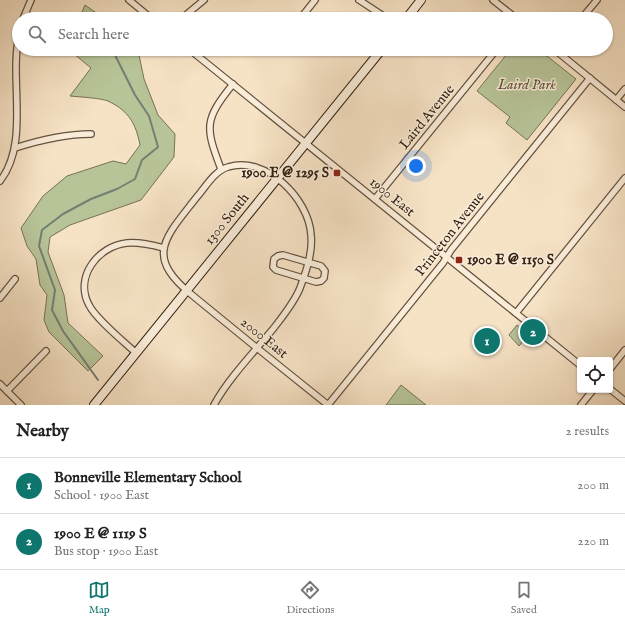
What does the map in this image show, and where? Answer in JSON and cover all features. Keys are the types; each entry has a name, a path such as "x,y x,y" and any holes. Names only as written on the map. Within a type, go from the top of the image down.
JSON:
{"street":[{"path":"27,12 31,0"},
{"path":"129,0 144,12"},
{"path":"190,12 204,0"},
{"path":"306,12 315,0"},
{"path":"359,0 377,12"},
{"path":"412,12 421,0"},
{"path":"493,0 508,12"},
{"path":"588,12 597,0"},
{"path":"0,180 10,164 15,148 16,56"},
{"name":"1900 East","path":"199,56 577,363"},
{"name":"1300 South","path":"94,405 376,56"},
{"name":"Laird Avenue","path":"375,199 491,56"},
{"path":"563,56 625,107"},
{"name":"Princeton Avenue","path":"328,405 590,78"},
{"path":"221,169 211,140 210,126 216,106 233,84"},
{"path":"616,100 625,89"},
{"path":"15,148 52,137 91,134"},
{"path":"136,353 92,310 84,290 88,269 97,258 107,250 119,245 135,243 164,248 166,238 172,228 221,169 238,165 250,165 262,169 277,179 298,200 306,215 311,236 308,262 297,294 288,309 224,390 214,405"},
{"path":"516,313 625,178"},
{"name":"2000 East","path":"164,248 166,264 171,275 186,290 328,405"},
{"path":"280,255 308,262 323,267 326,271 326,276 319,282 303,278 276,270 273,267 275,257 280,255"},
{"path":"0,298 15,279"},
{"path":"613,365 625,350"},
{"path":"7,391 46,351"},
{"path":"0,384 21,405"},
{"path":"613,391 625,401"},
{"path":"581,405 591,393"}],"green space":[{"path":"85,5 95,12 82,12"},
{"path":"76,56 139,56 144,79 158,115 175,134 174,157 141,200 70,225 50,237 48,252 64,295 68,323 103,356 88,371 49,332 44,320 47,295 40,285 36,259 27,246 21,228 43,196 67,176 113,161 126,164 140,145 134,124 121,109 108,101 70,96 91,68"},
{"name":"Laird Park","path":"505,56 547,56 576,79 527,140 506,123 510,117 477,91"},
{"path":"517,325 532,337 527,343 524,340 519,346 509,335"},
{"path":"401,385 426,405 386,405"}],"waterway":[{"path":"98,380 63,331 52,310 55,290 39,246 42,230 63,214 91,199 117,189 135,179 142,160 158,147 149,116 135,95 116,56"}],"place":[{"name":"1900 E @ 1295 S","path":"337,173"},
{"name":"1900 E @ 1150 S","path":"459,260"},
{"name":"1900 E @ 1119 S","path":"533,332"},
{"name":"Bonneville Elementary School","path":"487,341"}]}
